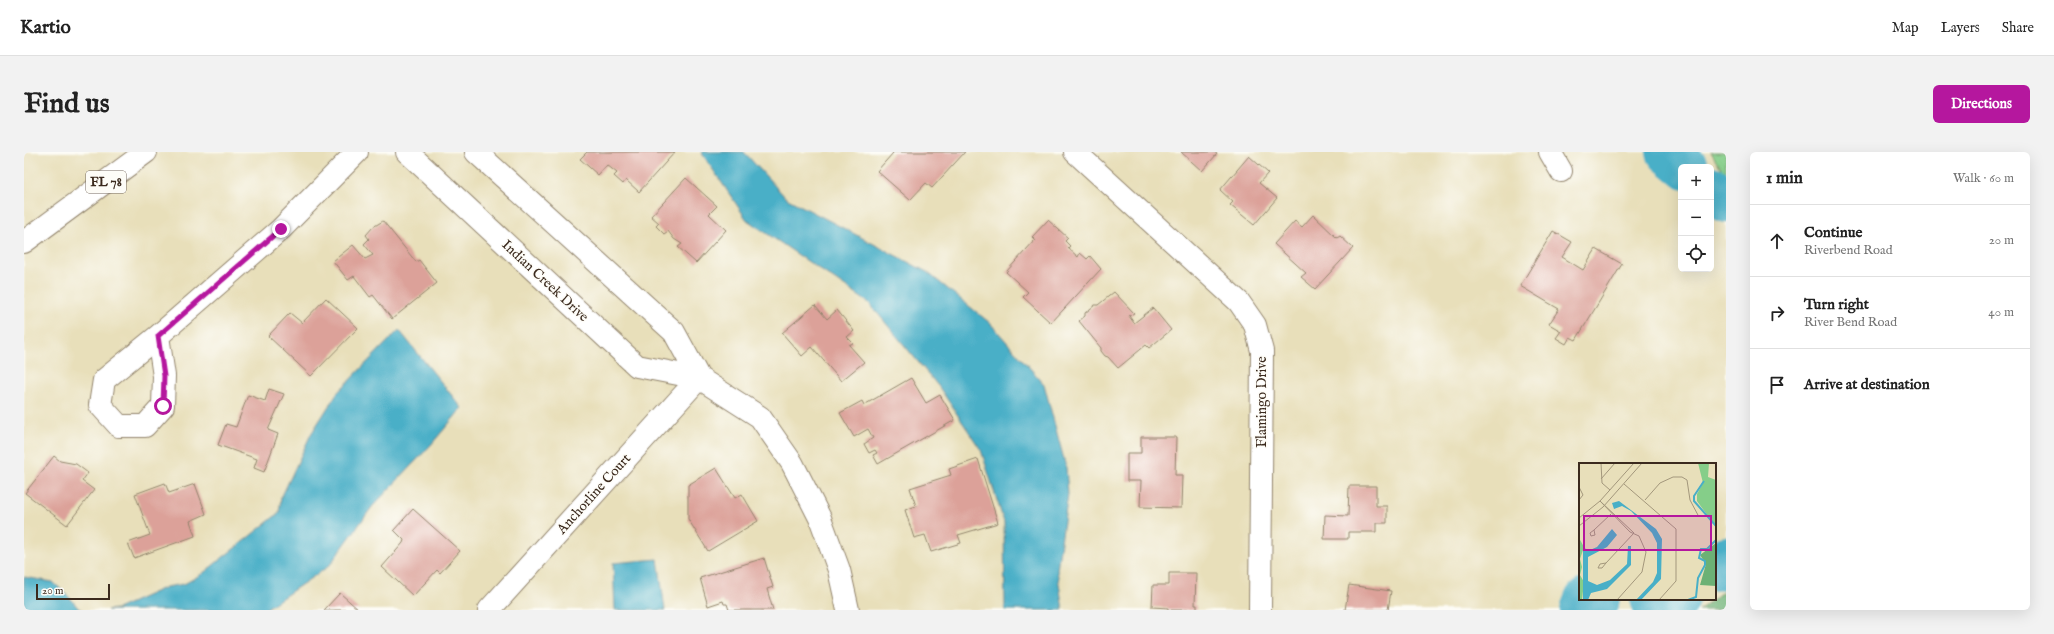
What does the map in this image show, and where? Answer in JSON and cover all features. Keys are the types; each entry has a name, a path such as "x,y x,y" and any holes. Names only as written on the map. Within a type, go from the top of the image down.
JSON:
{"street":[{"name":"FL 78","path":"24,242 146,152"},
{"path":"158,336 281,229 357,152"},
{"name":"Indian Creek Drive","path":"407,152 637,366 698,378 760,417 792,463 820,518 839,570 848,610"},
{"path":"476,152 674,332 698,378"},
{"name":"Flamingo Drive","path":"1075,152 1239,302 1255,325 1262,351 1260,610"},
{"path":"1550,152 1560,171"},
{"name":"Anchorline Court","path":"489,610 698,378"}],"green space":[{"path":"1711,152 1726,152 1726,177"},
{"path":"1726,589 1726,610 1699,610 1712,600 1716,600 1716,597"}],"water":[{"path":"701,152 744,152 786,198 927,272 990,323 1044,384 1066,467 1068,494 1057,570 1063,610 1005,610 1004,522 981,450 939,387 869,303 747,220"},
{"path":"399,330 462,408 430,446 372,507 329,566 264,610 107,610 117,609 166,587 184,584 202,574 279,513 281,498 311,434 337,393"},
{"path":"658,559 665,610 615,610 613,563"},
{"path":"24,577 53,582 72,600 78,608 83,610 24,610"}],"building":[{"path":"587,152 675,152 639,192 626,180 623,184 614,176 617,173 607,165 598,175 580,159"},
{"path":"892,152 965,152 932,188 926,183 910,200 877,171 893,153"},
{"path":"1181,152 1214,152 1217,154 1202,171"},
{"path":"1249,156 1268,173 1259,183 1277,198 1254,225 1230,205 1233,202 1220,190"},
{"path":"686,178 717,206 709,214 726,230 696,263 678,247 682,244 674,239 668,231 664,234 656,226 659,223 651,216"},
{"path":"1313,215 1337,238 1340,236 1353,248 1315,289 1301,277 1306,273 1274,244 1295,221 1302,227"},
{"path":"1048,220 1068,238 1065,241 1070,246 1068,248 1078,257 1080,253 1087,259 1090,256 1101,269 1051,323 1023,297 1028,292 1006,272 1035,240 1032,237"},
{"path":"383,221 416,262 419,260 437,283 392,319 373,295 370,297 354,276 348,280 333,261 353,245 365,259 373,255 364,244 369,239 366,235 373,227"},
{"path":"1553,231 1572,242 1562,257 1583,270 1596,249 1622,264 1576,340 1570,337 1566,344 1556,338 1561,331 1549,324 1559,309 1520,286"},
{"path":"1114,292 1134,313 1129,316 1134,323 1153,308 1171,330 1149,348 1146,345 1118,368 1108,357 1105,356 1101,351 1101,348 1079,321 1085,316 1085,313"},
{"path":"326,298 358,328 311,376 268,336 290,313 302,323"},
{"path":"815,305 827,319 837,310 854,331 847,337 853,343 849,345 864,362 841,381 812,347 802,356 782,333"},
{"path":"911,378 926,403 940,395 955,420 878,464 873,455 877,453 875,450 869,453 864,444 873,438 868,429 854,437 840,413 862,401 864,405"},
{"path":"269,389 284,394 268,430 278,434 264,472 254,468 257,459 218,445 226,424 236,427 248,395 265,401"},
{"path":"1141,437 1176,437 1175,475 1182,475 1181,508 1140,507 1141,481 1127,481 1127,453 1141,453"},
{"path":"54,456 60,461 76,464 88,473 82,481 94,490 67,525 25,493"},
{"path":"978,459 998,523 958,535 961,543 931,552 925,535 914,538 905,510 916,506 910,488 951,475 949,469"},
{"path":"716,468 735,498 742,494 758,521 708,551 688,519 688,485"},
{"path":"165,483 169,493 195,484 206,514 190,521 195,536 134,558 128,543 150,535 135,494"},
{"path":"1349,486 1376,486 1376,506 1387,506 1387,523 1376,523 1376,532 1348,532 1348,539 1324,539 1325,515 1348,516"},
{"path":"413,509 460,551 440,573 437,570 413,596 382,567 403,543 404,540 394,530"},
{"path":"764,558 773,587 767,589 773,610 729,610 727,604 724,604 723,601 708,606 700,578"},
{"path":"1169,573 1196,573 1195,605 1197,605 1197,610 1168,610 1168,608 1152,607 1153,585 1169,585"},
{"path":"1349,585 1391,591 1388,610 1345,610"},
{"path":"340,593 359,610 324,610"}],"waterway":[{"path":"1668,152 1682,164"},
{"path":"1714,191 1726,201"},
{"path":"1716,568 1726,558"},
{"path":"1582,610 1586,600"},
{"path":"1655,600 1672,604 1677,600"}],"route":[{"path":"163,406 164,376 158,336 199,302 281,229"}]}
